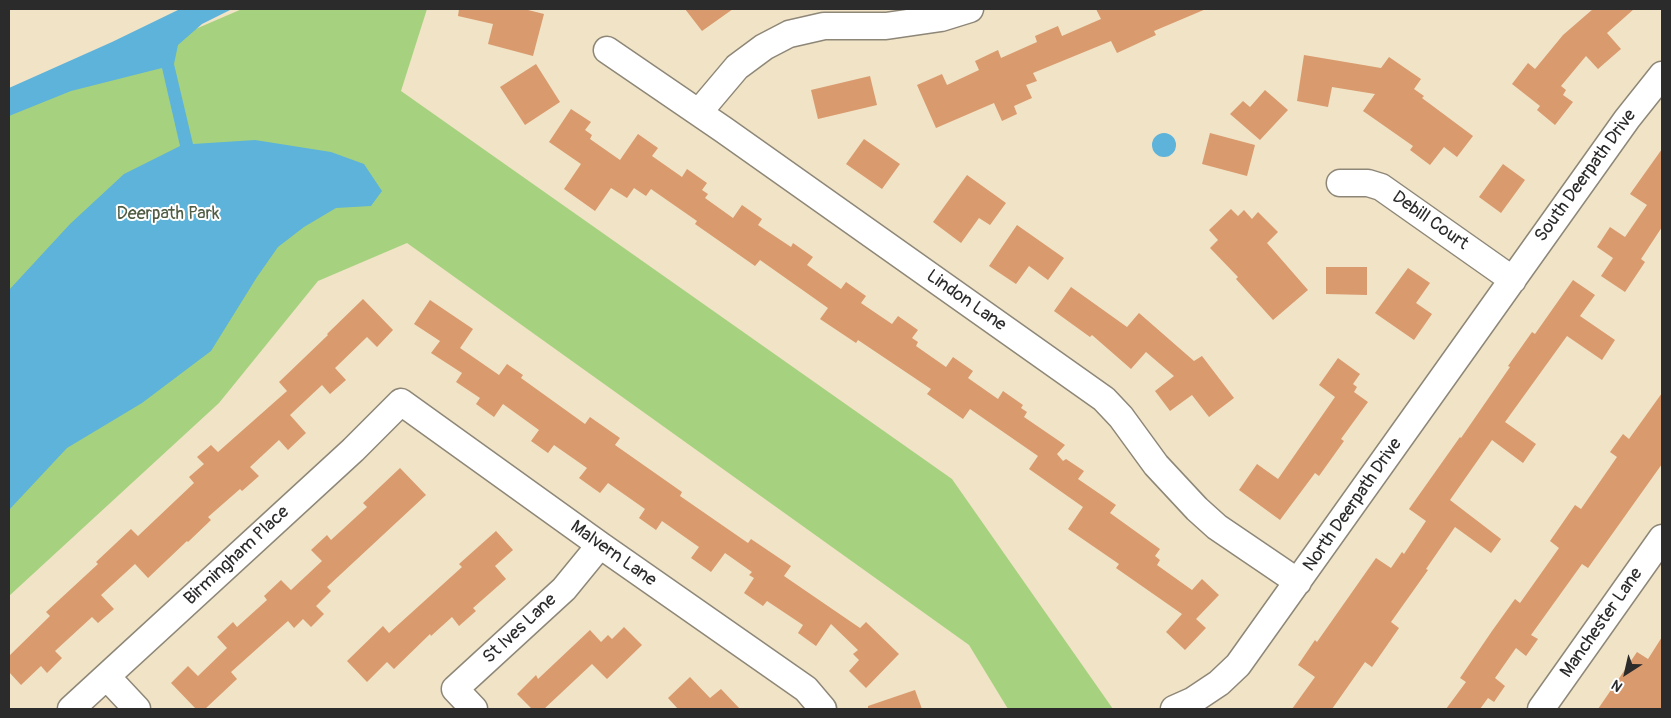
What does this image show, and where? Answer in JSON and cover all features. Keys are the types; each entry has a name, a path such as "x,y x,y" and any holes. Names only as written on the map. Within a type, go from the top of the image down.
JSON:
{"street":[{"path":"699,112 737,67 764,46 789,34 824,26 886,26 941,18 970,9"},
{"name":"Lindon Lane","path":"607,50 699,112 1104,399 1121,417 1156,465 1196,509 1217,527 1298,582"},
{"name":"South Deerpath Drive","path":"1513,280 1627,118 1662,75"},
{"name":"Debill Court","path":"1340,183 1368,183 1382,187 1513,280"},
{"name":"North Deerpath Drive","path":"1174,709 1192,701 1219,683 1238,665 1513,280"},
{"name":"Malvern Lane","path":"401,402 806,690 823,709"},
{"name":"Birmingham Place","path":"72,709 353,450 401,402"},
{"name":"Manchester Lane","path":"1541,709 1662,538"},
{"name":"St Ives Lane","path":"474,709 455,689 564,588 600,545"},
{"path":"107,676 137,709"}],"green space":[{"name":"Deerpath Park","path":"242,9 427,9 401,91 952,479 1113,709 1008,709 969,645 407,243 318,281 219,403 9,596 9,109"}],"water":[{"path":"180,9 232,9 202,24 178,45 174,64 193,144 255,140 331,152 364,164 382,191 371,206 336,208 304,227 278,247 211,351 142,403 67,448 9,510 9,290 70,224 124,174 180,146 162,68 71,91 9,116 9,88"},
{"path":"1164,133 1169,134 1175,140 1175,150 1169,156 1164,157 1159,156 1153,150 1152,145 1153,140 1159,134"}],"building":[{"path":"459,9 524,9 544,14 533,56 488,44 493,24 458,16"},
{"path":"685,9 733,9 702,31"},
{"path":"1096,9 1206,9 1154,31 1156,35 1117,53 1111,41 1033,73 1037,81 1026,85 1032,98 1014,106 1017,114 1002,121 994,103 936,128 917,85 942,74 947,85 979,70 975,61 998,50 1001,58 1037,42 1035,36 1058,26 1062,36 1101,19"},
{"path":"1593,9 1634,9 1607,33 1621,49 1598,69 1586,56 1561,86 1566,90 1563,95 1573,102 1555,125 1537,110 1540,106 1512,84 1528,63 1535,69 1563,35"},
{"path":"1304,55 1381,68 1389,57 1421,79 1414,89 1424,96 1422,98 1473,136 1457,157 1444,147 1430,165 1410,150 1413,146 1363,111 1375,94 1332,87 1328,107 1297,101"},
{"path":"536,64 560,102 525,125 500,87"},
{"path":"870,76 877,105 818,119 811,90"},
{"path":"1265,90 1288,110 1260,140 1230,114 1243,101 1250,107"},
{"path":"571,109 591,122 585,130 592,135 590,139 620,160 638,134 658,148 652,156 682,177 687,169 707,183 702,190 708,194 705,198 733,218 742,205 762,219 758,225 791,247 793,243 813,257 807,265 841,289 846,282 866,296 861,303 892,324 898,316 918,330 912,338 918,342 916,346 946,367 953,357 973,371 968,378 998,399 1003,391 1023,405 1021,408 1027,412 1024,417 1065,445 1057,454 1063,461 1066,459 1084,471 1078,479 1116,505 1110,513 1160,549 1155,556 1160,560 1157,565 1192,590 1202,579 1219,595 1196,619 1206,628 1185,650 1166,632 1182,614 1116,568 1119,564 1068,529 1083,507 1029,469 1038,456 970,409 963,419 927,394 931,389 858,340 856,343 820,319 828,308 760,260 755,266 695,224 697,221 651,189 646,196 634,188 627,198 611,188 595,211 564,189 581,164 549,142"},
{"path":"1210,133 1255,145 1247,176 1202,164"},
{"path":"864,139 900,164 882,189 846,164"},
{"path":"1662,149 1662,227 1641,259 1645,262 1625,292 1601,276 1613,258 1597,247 1610,227 1625,237 1647,205 1630,194"},
{"path":"1503,164 1525,180 1501,213 1479,197"},
{"path":"967,175 1006,203 990,225 979,218 961,243 933,222"},
{"path":"1231,209 1238,216 1244,210 1252,219 1258,212 1278,232 1267,243 1308,290 1273,320 1236,279 1238,277 1210,248 1218,240 1209,230"},
{"path":"1017,225 1064,258 1048,280 1029,266 1016,284 989,266"},
{"path":"1326,267 1367,267 1367,295 1326,294"},
{"path":"1408,268 1430,283 1416,303 1432,314 1414,340 1375,313"},
{"path":"1573,280 1595,295 1580,316 1615,340 1602,360 1567,336 1505,422 1536,444 1523,463 1492,440 1450,500 1501,539 1491,553 1455,527 1426,569 1428,570 1391,622 1399,628 1372,667 1365,662 1332,709 1292,709 1315,677 1298,665 1315,640 1317,642 1376,558 1391,568 1402,552 1404,554 1426,521 1409,509 1461,438 1532,332 1535,334"},
{"path":"1071,287 1127,327 1139,313 1194,361 1202,356 1234,398 1209,417 1192,395 1170,411 1155,391 1174,376 1146,352 1131,369 1092,335 1090,337 1054,311"},
{"path":"363,299 393,330 377,347 367,337 335,368 346,380 330,394 322,385 290,415 306,433 288,450 279,440 250,467 259,476 242,491 240,489 208,517 211,520 148,578 135,564 101,595 114,609 98,623 92,617 55,651 62,658 47,673 41,666 21,685 9,672 9,656 50,616 46,612 98,564 96,562 131,529 138,536 194,483 189,477 204,464 197,457 211,445 218,452 287,391 279,382"},
{"path":"430,300 473,329 460,348 499,375 507,364 523,375 521,378 585,424 590,417 620,438 615,445 682,492 680,496 748,543 751,539 791,566 784,576 860,628 866,622 899,654 866,688 849,671 859,660 853,654 858,650 831,624 816,646 798,633 803,625 767,601 763,606 744,593 754,578 749,575 752,572 725,553 711,572 691,558 699,547 662,521 656,530 639,518 645,509 608,483 600,493 579,478 587,468 554,445 548,453 531,441 539,430 503,404 494,417 476,404 480,398 456,382 462,373 431,353 440,341 414,324"},
{"path":"1338,358 1360,374 1353,384 1357,387 1354,392 1368,402 1341,439 1344,441 1319,476 1315,473 1280,520 1239,490 1257,464 1278,479 1335,397 1319,385"},
{"path":"1662,393 1662,464 1588,568 1582,564 1531,635 1538,639 1526,656 1516,648 1495,678 1505,686 1494,702 1488,698 1480,709 1446,709 1466,682 1460,678 1492,631 1515,599 1520,603 1559,548 1550,541 1575,505 1581,509 1617,457 1610,452 1623,434 1629,439"},
{"path":"400,468 426,495 327,587 331,591 316,606 324,614 311,627 303,619 294,628 288,621 231,672 237,679 205,709 196,709 171,683 188,666 198,676 227,648 217,637 233,622 237,627 267,600 264,596 281,580 291,590 322,561 311,550 327,535 331,540 367,507 363,503"},
{"path":"496,531 513,550 495,566 506,579 473,608 476,611 459,626 452,617 431,636 430,634 394,669 387,662 367,682 347,661 383,626 389,633 462,567 459,564"},
{"path":"624,627 642,645 607,679 592,664 544,709 532,709 517,694 536,675 538,679 590,630 601,642 608,635 612,639"},
{"path":"1662,637 1662,709 1598,709 1637,652 1648,659"},
{"path":"690,677 710,698 721,689 740,709 678,709 668,698"},
{"path":"915,690 922,709 868,709 868,706"}]}
